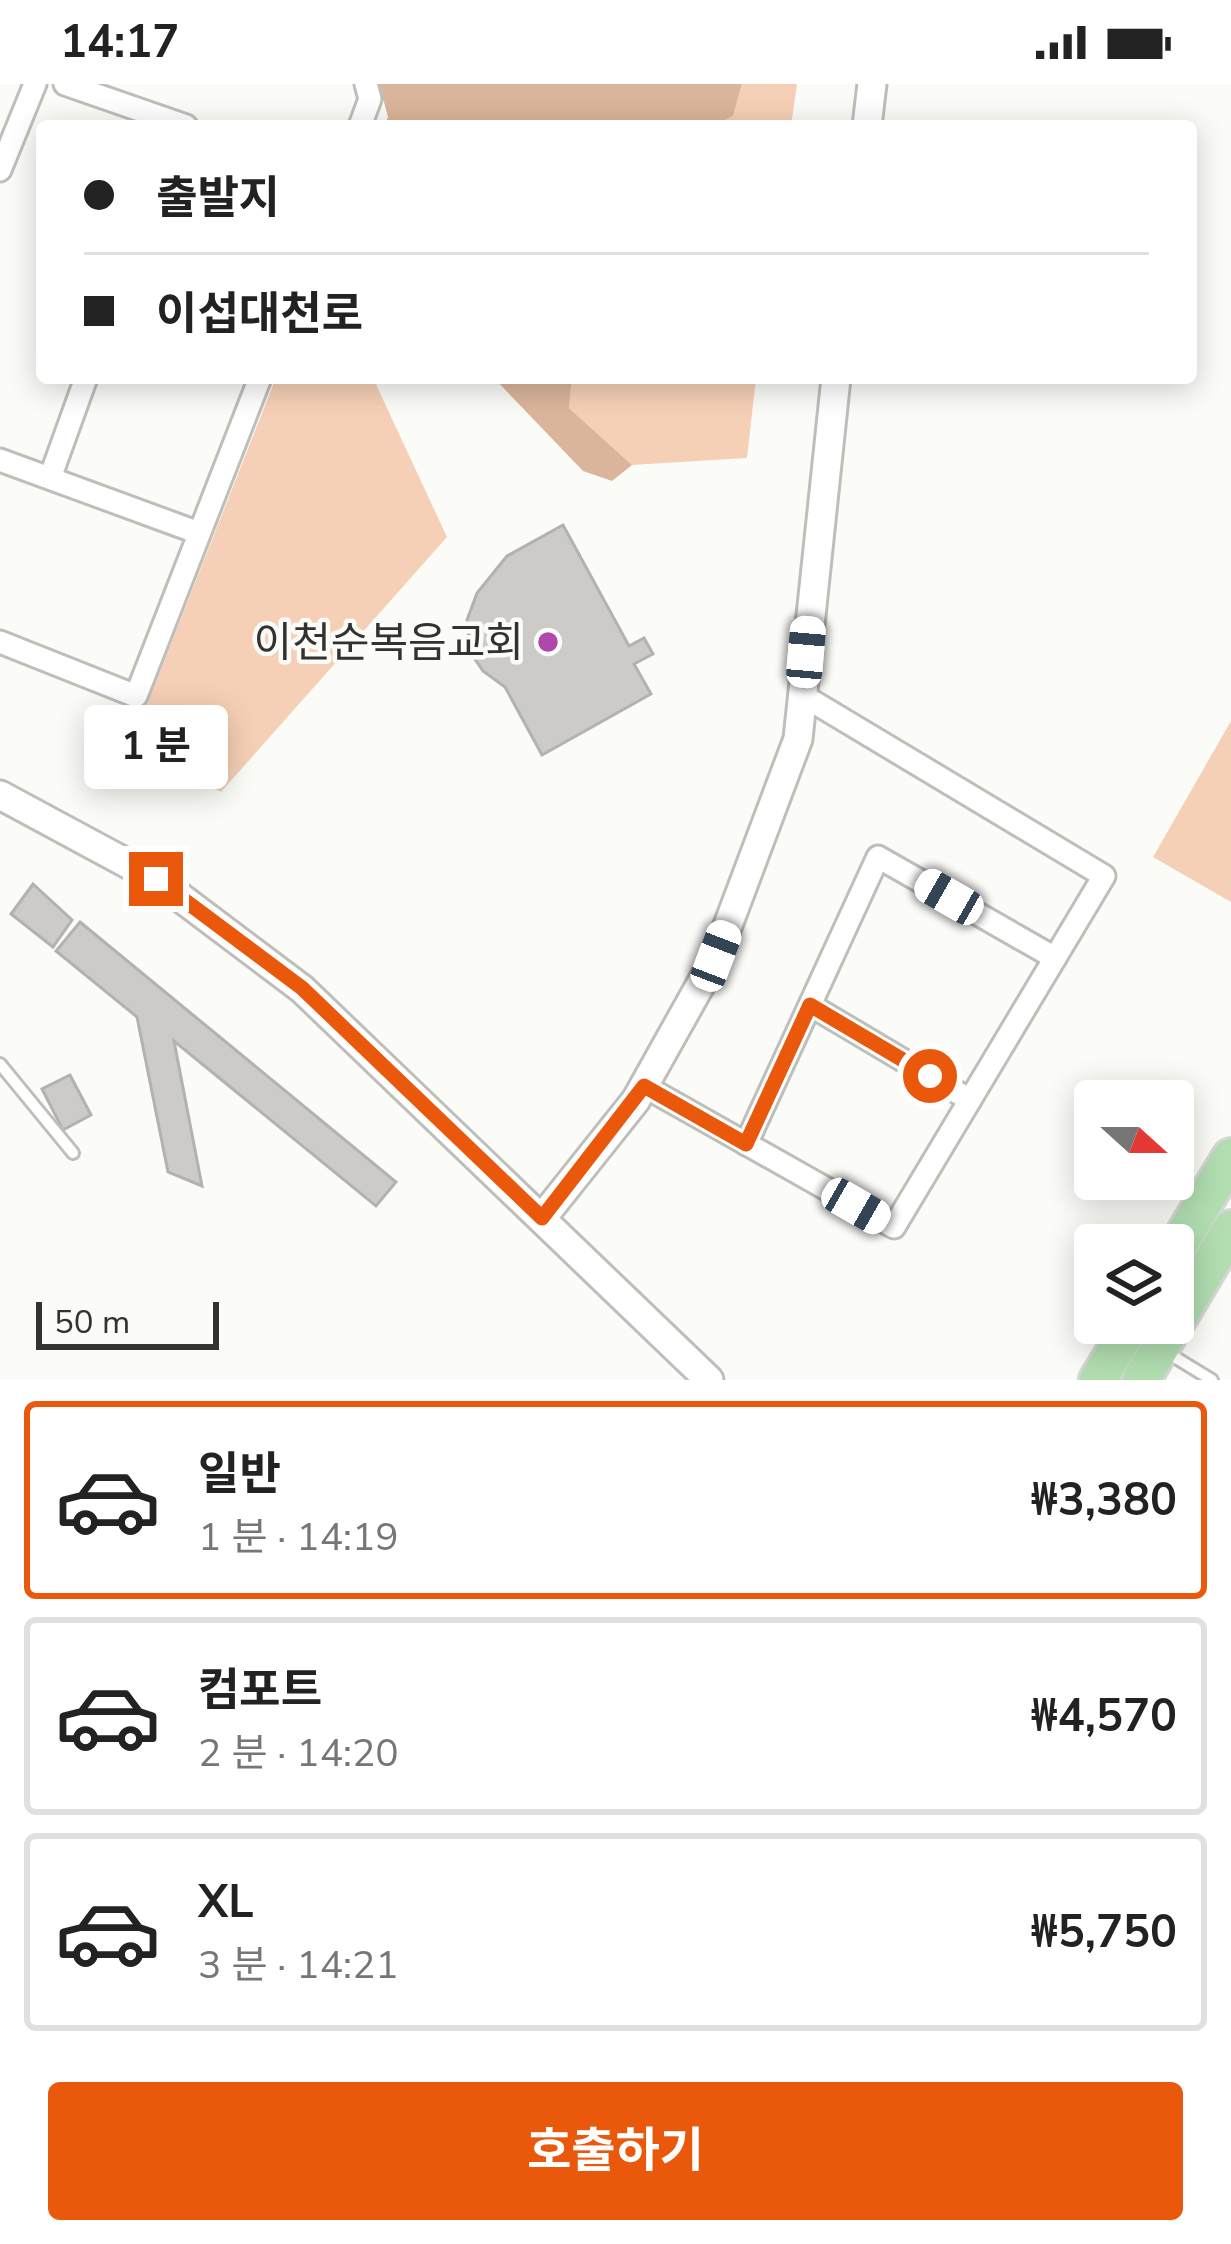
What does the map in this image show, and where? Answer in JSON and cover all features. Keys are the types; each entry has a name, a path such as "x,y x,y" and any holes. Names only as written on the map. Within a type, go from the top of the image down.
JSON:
{"main road":[{"path":"1191,1224 1231,1157"},
{"path":"1194,1280 1231,1229"},
{"path":"1098,1380 1143,1344"},
{"path":"1141,1380 1150,1344"}],"street":[{"path":"0,170 35,84"},
{"path":"65,84 166,120"},
{"path":"362,120 370,99 366,84"},
{"path":"868,120 872,84"},
{"path":"50,478 84,384"},
{"path":"0,642 136,696 258,384"},
{"path":"542,1218 644,1086 716,956 798,739 835,384"},
{"path":"0,460 199,532"},
{"path":"644,1086 893,1227 1103,876 802,695"},
{"path":"0,795 156,879 302,988 709,1380"},
{"path":"746,1144 878,856 1054,958"},
{"path":"810,1005 970,1100"}],"lane":[{"path":"0,1064 73,1153"},
{"path":"1194,1311 1231,1249"},
{"path":"1162,1344 1211,1380"}],"shaded area":[{"path":"379,84 742,84 733,116 725,120 388,117"},
{"path":"742,84 797,84 792,120 725,120 733,116"},
{"path":"274,384 376,384 447,537 221,792 130,747"},
{"path":"500,384 571,384 569,408 632,465 612,481 583,471"},
{"path":"571,384 755,384 747,458 632,465 569,408"},
{"path":"1231,721 1231,902 1153,857"}],"building":[{"name":"이천순복음교회","path":"563,525 629,646 644,638 653,654 634,664 651,694 542,755 505,687 483,671 470,652 467,620 477,593 507,556"},
{"path":"33,884 72,920 53,947 11,914"},
{"path":"80,922 396,1182 376,1206 174,1041 202,1186 168,1172 137,1017 56,951"},
{"path":"70,1075 91,1115 63,1130 42,1089"}],"place":[{"name":"이천순복음교회","path":"548,642"}],"route":[{"path":"156,879 302,988 542,1218 644,1086 746,1144 810,1005 930,1076"}]}
